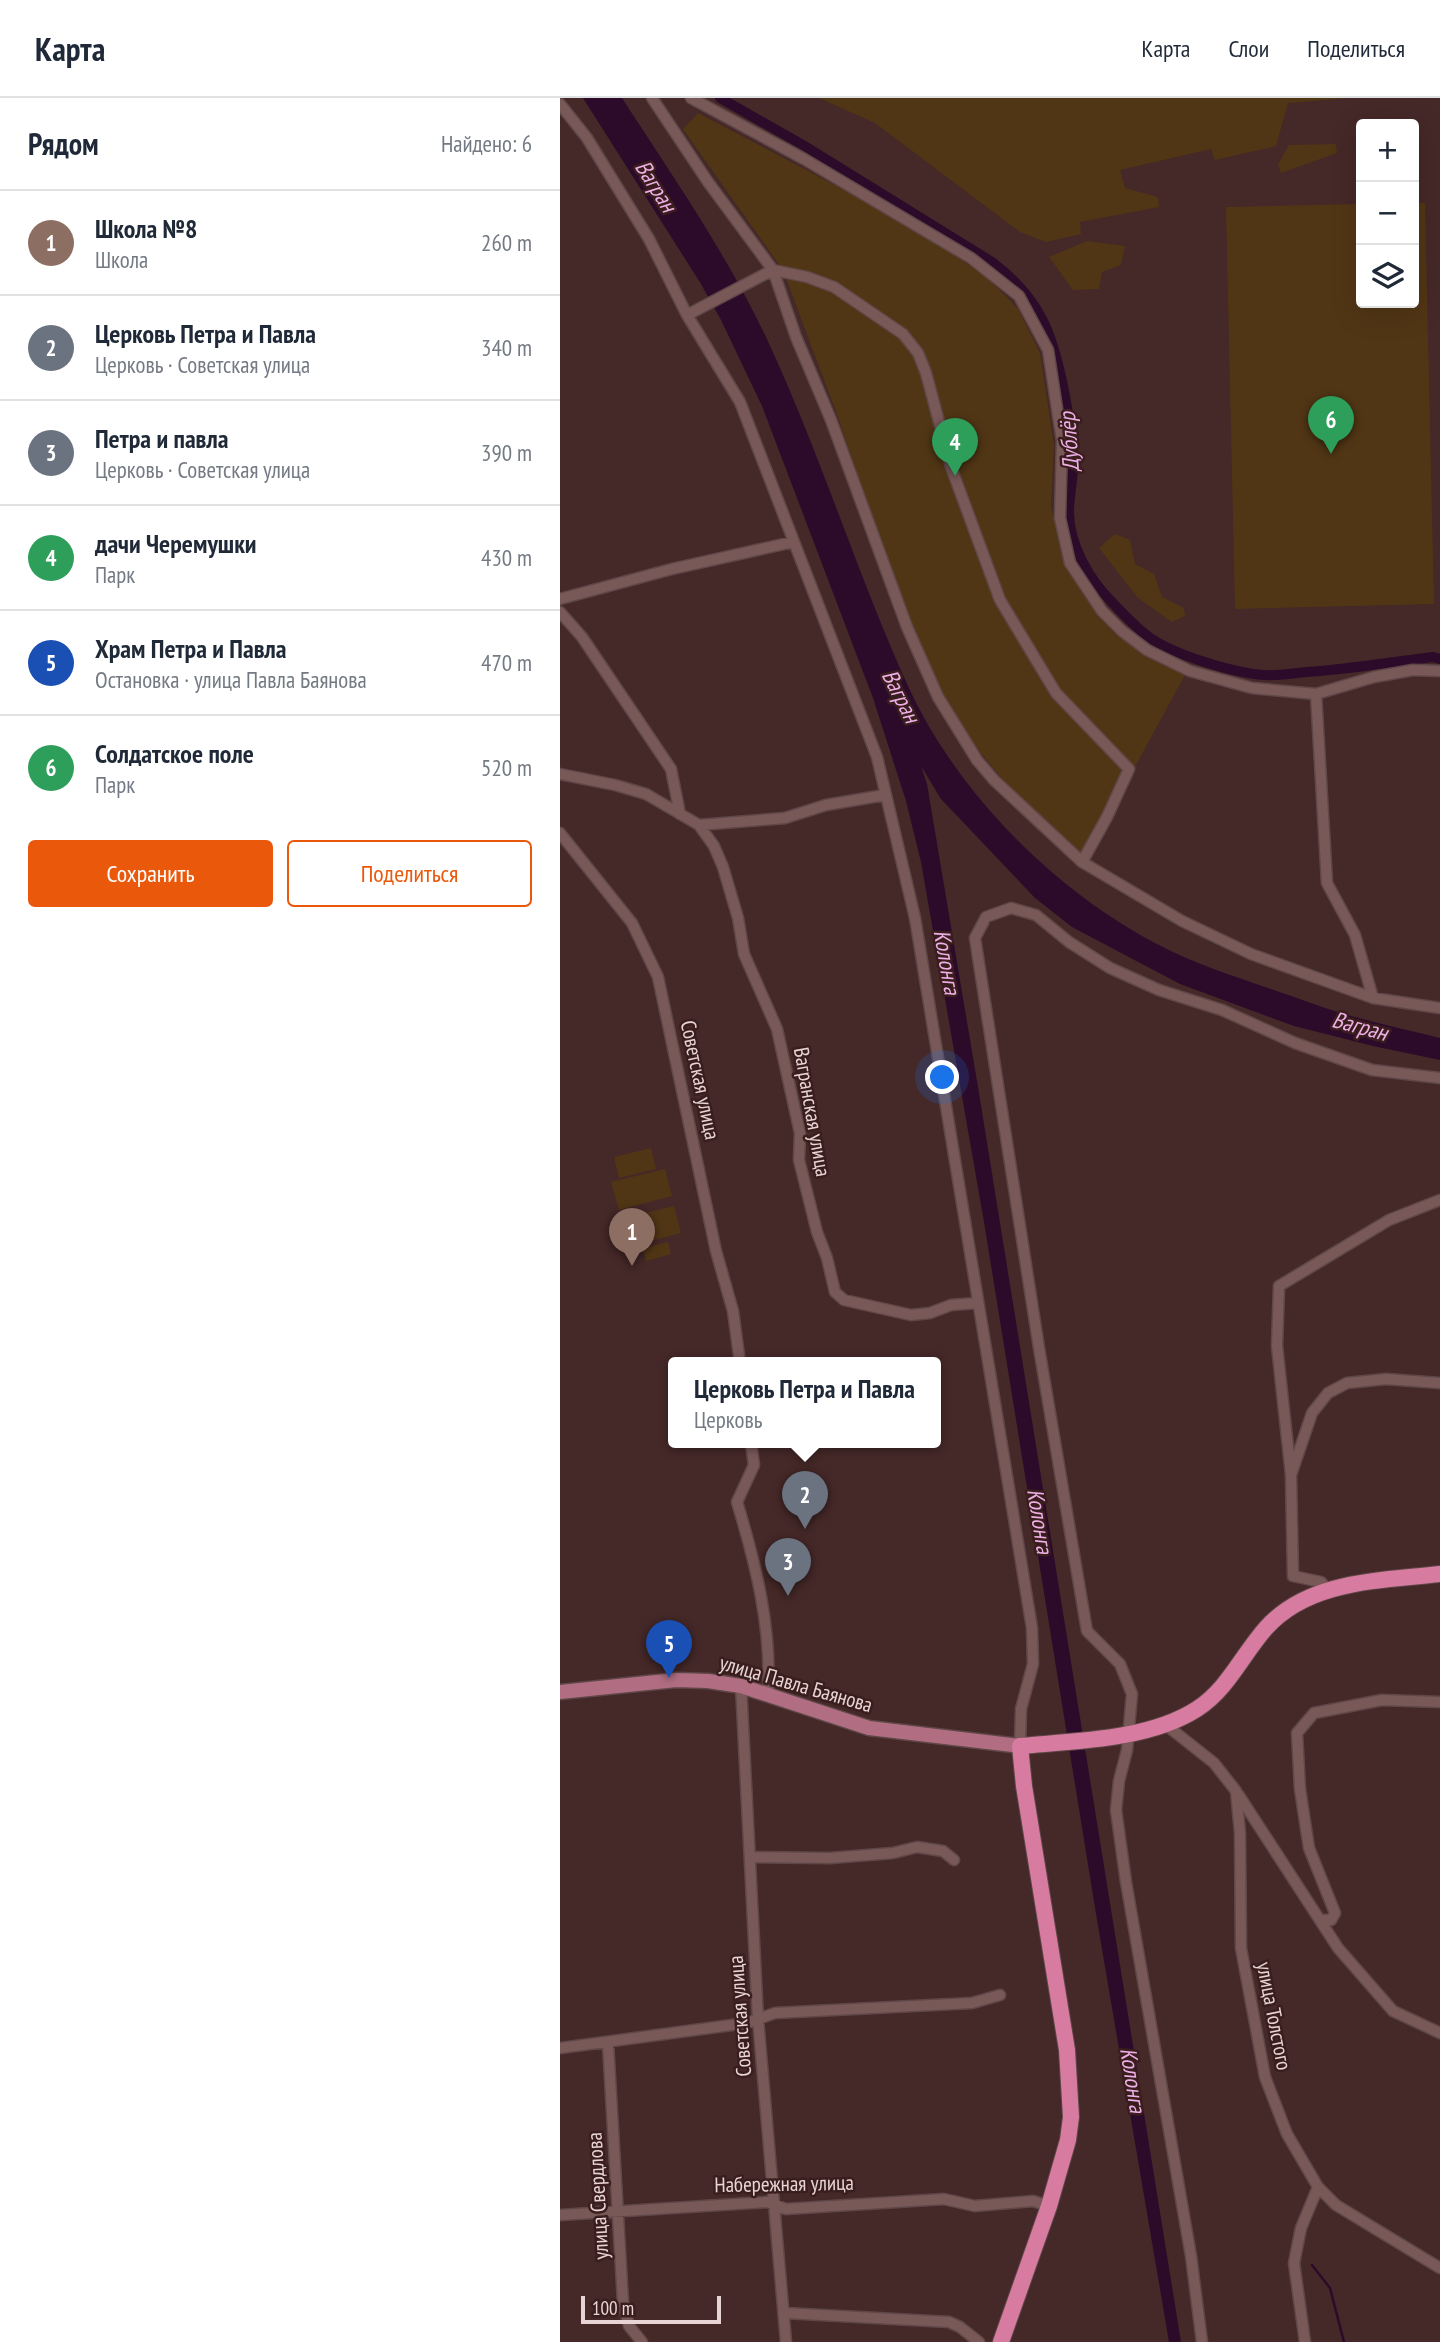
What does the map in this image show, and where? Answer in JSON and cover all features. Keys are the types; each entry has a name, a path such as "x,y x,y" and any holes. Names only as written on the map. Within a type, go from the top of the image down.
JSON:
{"highway":[{"path":"1001,2342 1049,2206 1068,2140 1071,2117 1070,2073 1020,1746 1128,1734 1166,1724 1197,1709 1219,1691 1266,1628 1286,1608 1327,1590 1440,1574"}],"main road":[{"name":"улица Павла Баянова","path":"560,1692 676,1680 708,1681 741,1686 869,1728 1020,1746"}],"street":[{"path":"652,98 770,272 831,420 907,627 937,696 977,760 994,780 1082,862 1171,915 1251,954 1373,998 1440,1009"},
{"path":"691,98 804,159 971,258 1019,296 1048,350 1062,440 1060,518 1070,563 1094,600 1122,632 1147,650 1189,671 1252,688 1317,694 1374,677 1413,670 1440,671"},
{"path":"560,104 587,138 649,239 740,402 877,757 915,918 1032,1628 1033,1664 1021,1709 1020,1746"},
{"path":"692,312 770,272 807,277 834,287 903,334 919,353 951,467 1000,600 1056,693 1129,769 1082,862"},
{"path":"560,599 671,569 793,542"},
{"path":"560,612 582,637 671,769 680,814"},
{"path":"1317,694 1326,883 1355,935 1373,998"},
{"path":"560,774 646,794 699,825 785,818 826,805 885,796"},
{"name":"Вагранская улица","path":"699,825 714,846 723,867 738,918 744,954 777,1029 800,1133 799,1160 835,1292 844,1300 911,1315 978,1303"},
{"name":"Советская улица","path":"560,833 632,923 659,977 716,1251 733,1311 739,1357"},
{"path":"1202,2342 1191,2256 1116,1810 1132,1694 1120,1664 1087,1631 1084,1619 975,938 986,917 1012,908 1036,915 1069,942 1110,968 1159,990 1222,1010 1295,1043 1372,1070 1440,1078"},
{"path":"1327,1590 1321,1582 1293,1576 1291,1475 1277,1346 1279,1286 1388,1220 1440,1200"},
{"path":"1291,1475 1312,1413 1328,1393 1347,1383 1440,1383"},
{"path":"752,1448 754,1465 737,1502 758,1576 769,1654 768,1696"},
{"name":"Советская улица","path":"741,1686 758,2018 786,2342"},
{"path":"1320,1920 1331,1920 1335,1913 1309,1848 1300,1789 1297,1733 1314,1713 1382,1700 1440,1702"},
{"path":"1166,1724 1214,1763 1237,1791 1338,1948 1393,2011 1440,2033"},
{"name":"улица Толстого","path":"1237,1791 1241,1948 1265,2077 1286,2134 1318,2187 1336,2205 1440,2268"},
{"path":"751,1857 830,1858 892,1853 917,1847 943,1852 954,1860"},
{"path":"560,2048 747,2023 775,2013 972,2003 1000,1995"},
{"name":"улица Свердлова","path":"608,2043 623,2302 629,2326 642,2342"},
{"path":"1305,2342 1294,2263 1301,2228 1318,2187"},
{"name":"Набережная улица","path":"560,2215 767,2202 786,2209 944,2199 975,2206 1033,2200 1049,2206"},
{"path":"785,2313 949,2322 979,2342"}],"shaded area":[{"path":"819,98 1349,98 1288,103 1276,146 1215,160 1211,149 1120,170 1125,188 1158,197 1159,207 1080,222 1081,234 1046,242 1020,232 875,123"},
{"path":"698,113 865,201 949,251 990,280 1018,309 1040,353 1054,445 1051,507 1064,557 1082,593 1106,623 1146,655 1185,675 1085,858 1008,786 967,736 932,676 891,574 838,417 783,270 683,129"},
{"path":"1336,144 1337,153 1281,173 1278,164 1289,145"},
{"path":"1419,203 1425,203 1434,604 1235,609 1226,207 1356,204 1356,308 1419,308"},
{"path":"1087,241 1125,246 1121,265 1102,272 1099,289 1073,290 1049,257"},
{"path":"1115,534 1130,540 1135,564 1154,574 1162,597 1184,608 1185,616 1172,622 1138,598 1099,548"},
{"path":"651,1148 656,1169 619,1178 614,1157"},
{"path":"665,1169 672,1196 619,1210 611,1182"},
{"path":"674,1206 681,1233 627,1247 620,1219"},
{"path":"668,1242 671,1254 646,1261 643,1248"}],"water":[{"path":"583,98 622,98 720,252 771,348 908,686 953,764 1012,835 1082,896 1119,922 1170,951 1334,1011 1440,1038 1440,1060 1294,1026 1180,984 1072,927 1035,898 941,799 921,766 927,784 979,1093 1181,2342 1169,2342 1096,1914 984,1222 921,862 906,801 873,698 762,406 701,284"}],"waterway":[{"name":"Дублёр","path":"720,98 803,145 992,262 1022,289 1042,319 1060,371 1072,442 1069,512 1076,548 1088,572 1103,592 1144,633 1160,644 1205,662 1264,675 1433,657 1440,659"},
{"path":"1312,2265 1330,2288 1344,2342"}],"place":[{"name":"Солдатское поле","path":"1331,454"},
{"name":"дачи Черемушки","path":"955,476"},
{"name":"Школа №8","path":"632,1266"},
{"name":"Церковь Петра и Павла","path":"805,1529"},
{"name":"Петра и павла","path":"788,1596"},
{"name":"Храм Петра и Павла","path":"669,1678"}],"water label":[{"name":"Вагран","path":"656,186"},
{"name":"Вагран","path":"901,696"},
{"name":"Колонга","path":"947,962"},
{"name":"Вагран","path":"1360,1026"},
{"name":"Колонга","path":"1040,1521"},
{"name":"Колонга","path":"1133,2080"}]}
